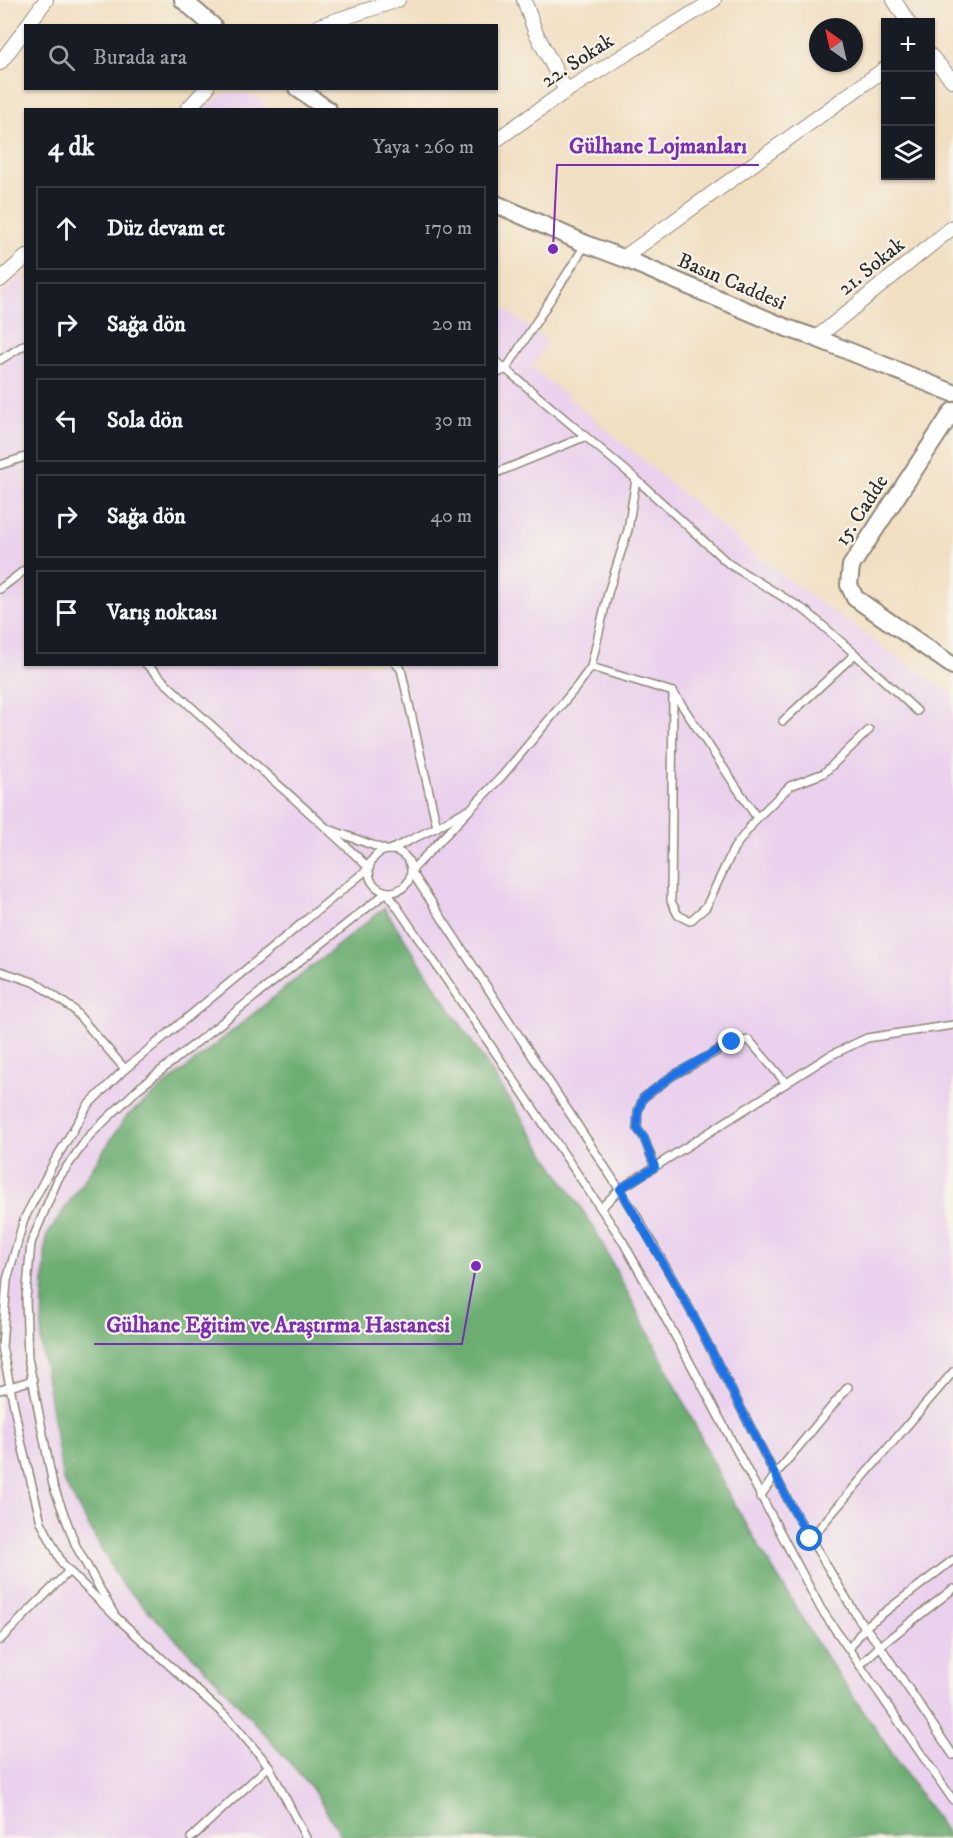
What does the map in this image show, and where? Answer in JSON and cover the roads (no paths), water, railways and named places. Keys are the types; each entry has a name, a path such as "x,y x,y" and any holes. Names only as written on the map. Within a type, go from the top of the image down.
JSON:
{"street":[{"path":"28,24 46,0"},
{"path":"183,0 211,24"},
{"path":"325,24 398,0"},
{"path":"524,0 535,31 566,91"},
{"name":"22. Sokak","path":"498,139 566,91 714,0"},
{"path":"897,1 906,18"},
{"path":"2,56 24,29"},
{"path":"935,61 953,81"},
{"path":"622,258 881,71"},
{"path":"189,108 205,90"},
{"path":"300,90 325,108"},
{"name":"Basın Caddesi","path":"498,205 787,328 953,393"},
{"name":"21. Sokak","path":"816,338 953,227"},
{"path":"0,280 24,259"},
{"name":"15. Cadde","path":"953,411 850,566 849,585 855,598 953,666"}],"lane":[{"path":"498,373 506,369 586,244"},
{"path":"0,360 24,345"},
{"path":"498,363 636,479 729,564 806,611 918,711"},
{"path":"498,472 584,437"},
{"path":"0,465 24,457"},
{"path":"116,1616 76,1546 53,1485 28,1358 26,1299 31,1243 58,1179 89,1137 139,1088 387,892 400,889 406,884 411,871 503,775 578,685 591,667 608,593 628,530 636,479"},
{"path":"0,589 24,571"},
{"path":"783,721 855,654"},
{"path":"148,666 183,700 329,829 369,868 369,875 375,886 387,892 622,1240 821,1609 953,1800"},
{"path":"400,666 437,827"},
{"path":"591,667 673,692 757,818"},
{"path":"673,692 671,901 678,915 690,921 706,907 734,848 757,818 790,786 824,773 869,730"},
{"path":"306,1838 269,1766 231,1721 63,1565 41,1522 21,1441 2,1347 7,1280 24,1219 88,1105 125,1069 369,868 375,856 437,827 472,807"},
{"path":"329,829 400,853 406,858 411,871 620,1189 692,1313 810,1539 865,1627 953,1755"},
{"path":"0,971 36,983 73,1009 125,1069"},
{"path":"601,1208 620,1189 829,1056 867,1038 953,1025"},
{"path":"655,1167 644,1138 637,1128 638,1112 643,1098 672,1076 732,1042 749,1040 786,1083"},
{"path":"810,1539 953,1372"},
{"path":"0,1390 33,1380"},
{"path":"760,1497 775,1475 848,1387"},
{"path":"849,1649 865,1627 953,1560"},
{"path":"0,1640 69,1571"},
{"path":"860,1665 953,1589"},
{"path":"191,1838 269,1766"}],"place":[{"name":"Gülhane Lojmanları","path":"553,249"},
{"name":"Gülhane Eğitim ve Araştırma Hastanesi","path":"476,1266"}]}
